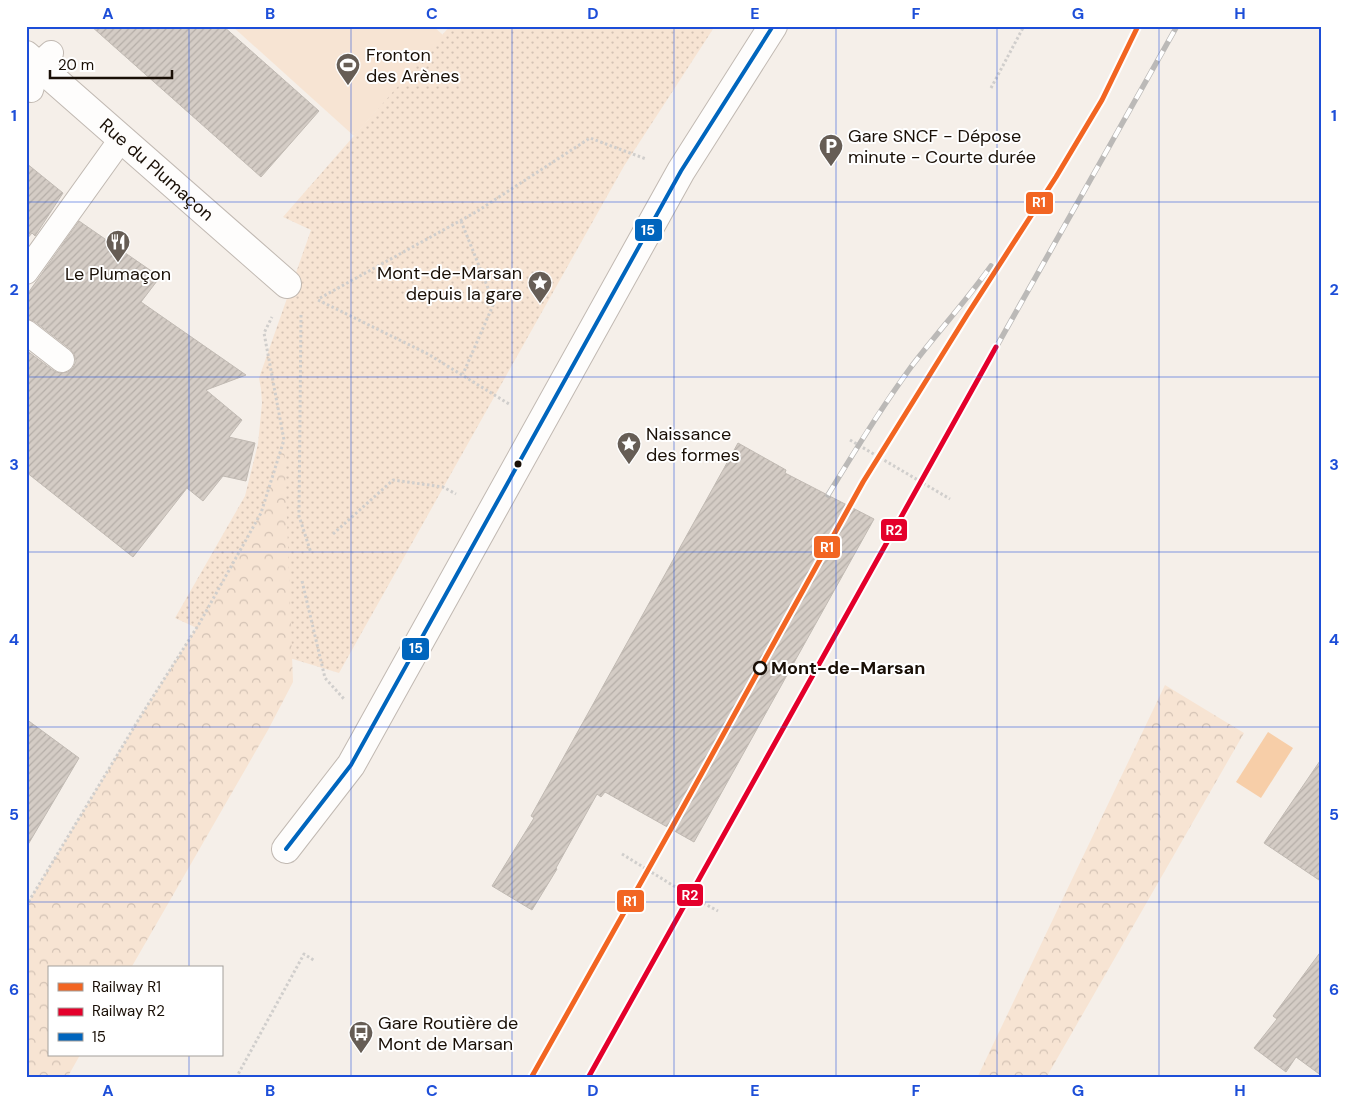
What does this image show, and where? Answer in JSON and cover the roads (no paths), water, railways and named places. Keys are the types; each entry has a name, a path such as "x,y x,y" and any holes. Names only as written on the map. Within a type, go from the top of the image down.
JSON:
{"street":[{"path":"286,850 351,765 681,171 773,26"},
{"name":"Rue du Plumaçon","path":"37,66 122,138 299,296"}],"lane":[{"path":"26,272 122,138"},
{"path":"26,332 62,360"}],"railway":[{"path":"849,506 967,315 1056,177 1102,100 1138,26"},
{"path":"803,694 1177,26"},
{"path":"828,495 868,430 900,383 991,266"}],"rail line":[{"name":"R1","path":"531,1078 863,482 1056,177 1102,100 1138,26"},
{"name":"R2","path":"588,1078 996,347"}],"place":[{"name":"Fronton des Arènes","path":"348,86"},
{"name":"Gare SNCF - Dépose minute - Courte durée","path":"831,167"},
{"name":"Le Plumaçon","path":"118,263"},
{"name":"Mont-de-Marsan depuis la gare","path":"540,304"},
{"name":"Naissance des formes","path":"629,465"},
{"name":"Mont-de-Marsan","path":"760,668"},
{"name":"Gare Routière de Mont de Marsan","path":"361,1054"}]}
